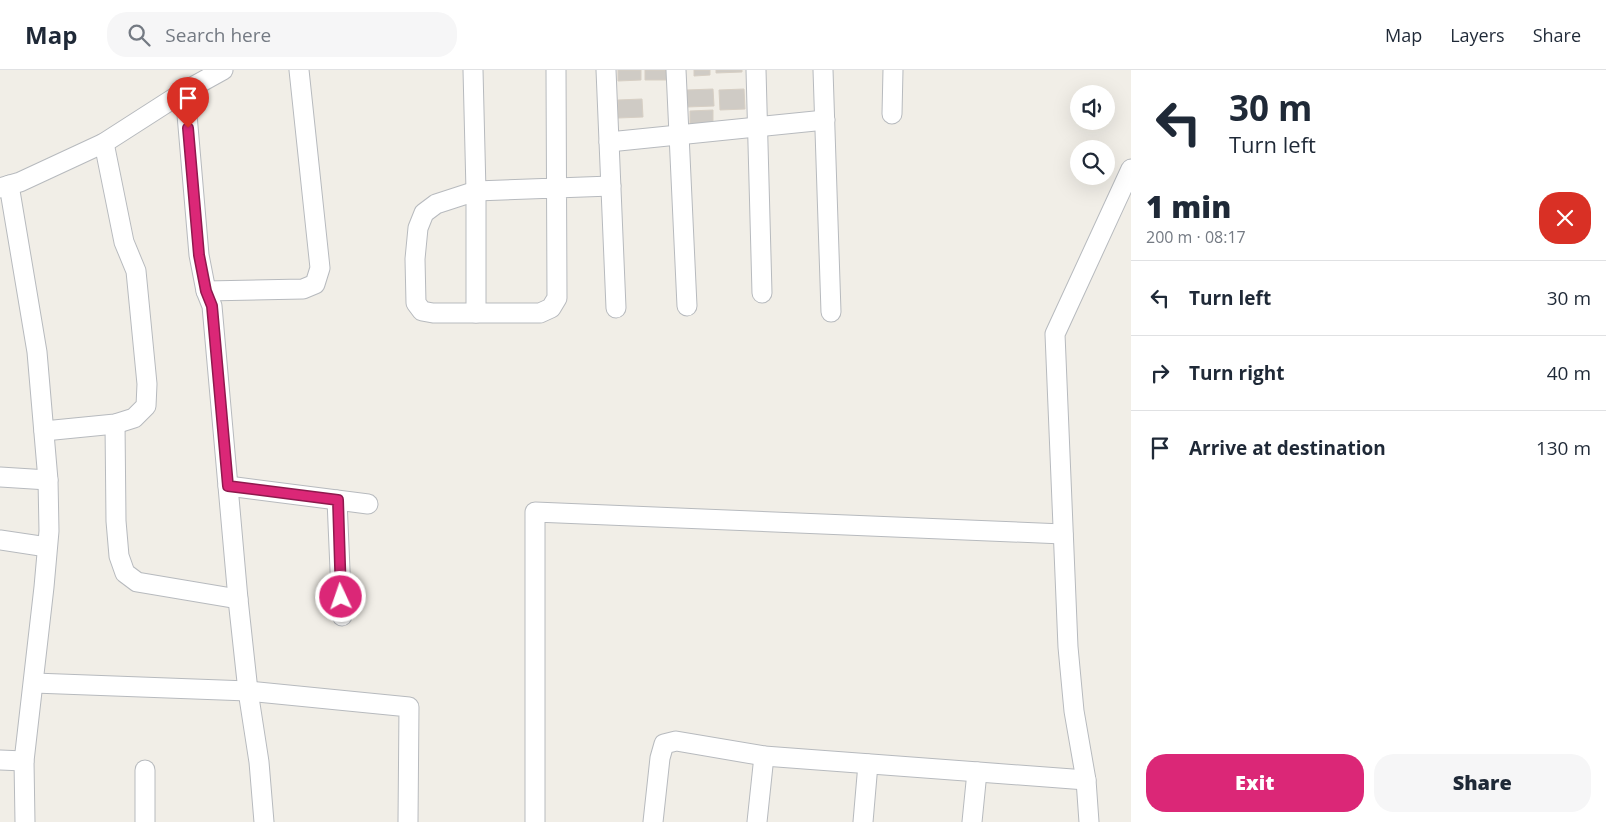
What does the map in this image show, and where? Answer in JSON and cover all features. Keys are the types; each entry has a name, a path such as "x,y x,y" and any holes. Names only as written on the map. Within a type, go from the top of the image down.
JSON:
{"street":[{"path":"25,822 24,761 49,531 48,480 36,352 4,187 20,182 104,143 185,91 223,70"},
{"path":"206,291 303,290 315,284 320,268 299,70"},
{"path":"473,70 476,191 476,313"},
{"path":"556,70 557,188 557,298 551,308 540,313 433,313 422,311 416,303 415,259 418,228 424,213 436,204 476,191 557,188 611,186"},
{"path":"606,70 616,308"},
{"path":"676,70 686,306"},
{"path":"756,70 762,293"},
{"path":"823,70 831,312"},
{"path":"892,114 893,70"},
{"path":"185,91 199,255 206,291 212,306 238,599 248,690 259,762 264,822"},
{"path":"609,142 824,120"},
{"path":"44,431 114,424 134,418 146,406 147,384 136,271 124,242 104,143"},
{"path":"1089,822 1086,780 1073,702 1068,647 1055,334 1131,169"},
{"path":"114,424 116,521 119,556 125,573 137,582 238,599"},
{"path":"0,477 48,480"},
{"path":"228,486 368,504"},
{"path":"338,500 342,616"},
{"path":"535,822 535,512 1063,534"},
{"path":"0,540 47,547"},
{"path":"34,682 248,690 409,707 408,822"},
{"path":"653,822 660,758 664,744 676,741 764,756 1086,780"},
{"path":"758,822 764,756"},
{"path":"0,760 24,761"},
{"path":"863,822 868,764"},
{"path":"145,770 146,822"},
{"path":"972,822 977,772"}],"building":[{"path":"618,70 641,70 641,80 618,81"},
{"path":"645,70 666,70 667,80 645,80"},
{"path":"694,70 710,70 710,75 694,76"},
{"path":"716,70 742,70 742,72 716,73"},
{"path":"713,89 714,106 687,107 687,90"},
{"path":"744,89 745,109 720,110 719,90"},
{"path":"642,99 643,117 618,118 618,100"},
{"path":"713,110 713,125 690,126 690,111"}],"route":[{"path":"188,128 199,255 206,291 212,306 228,486 338,500 341,597"}]}
